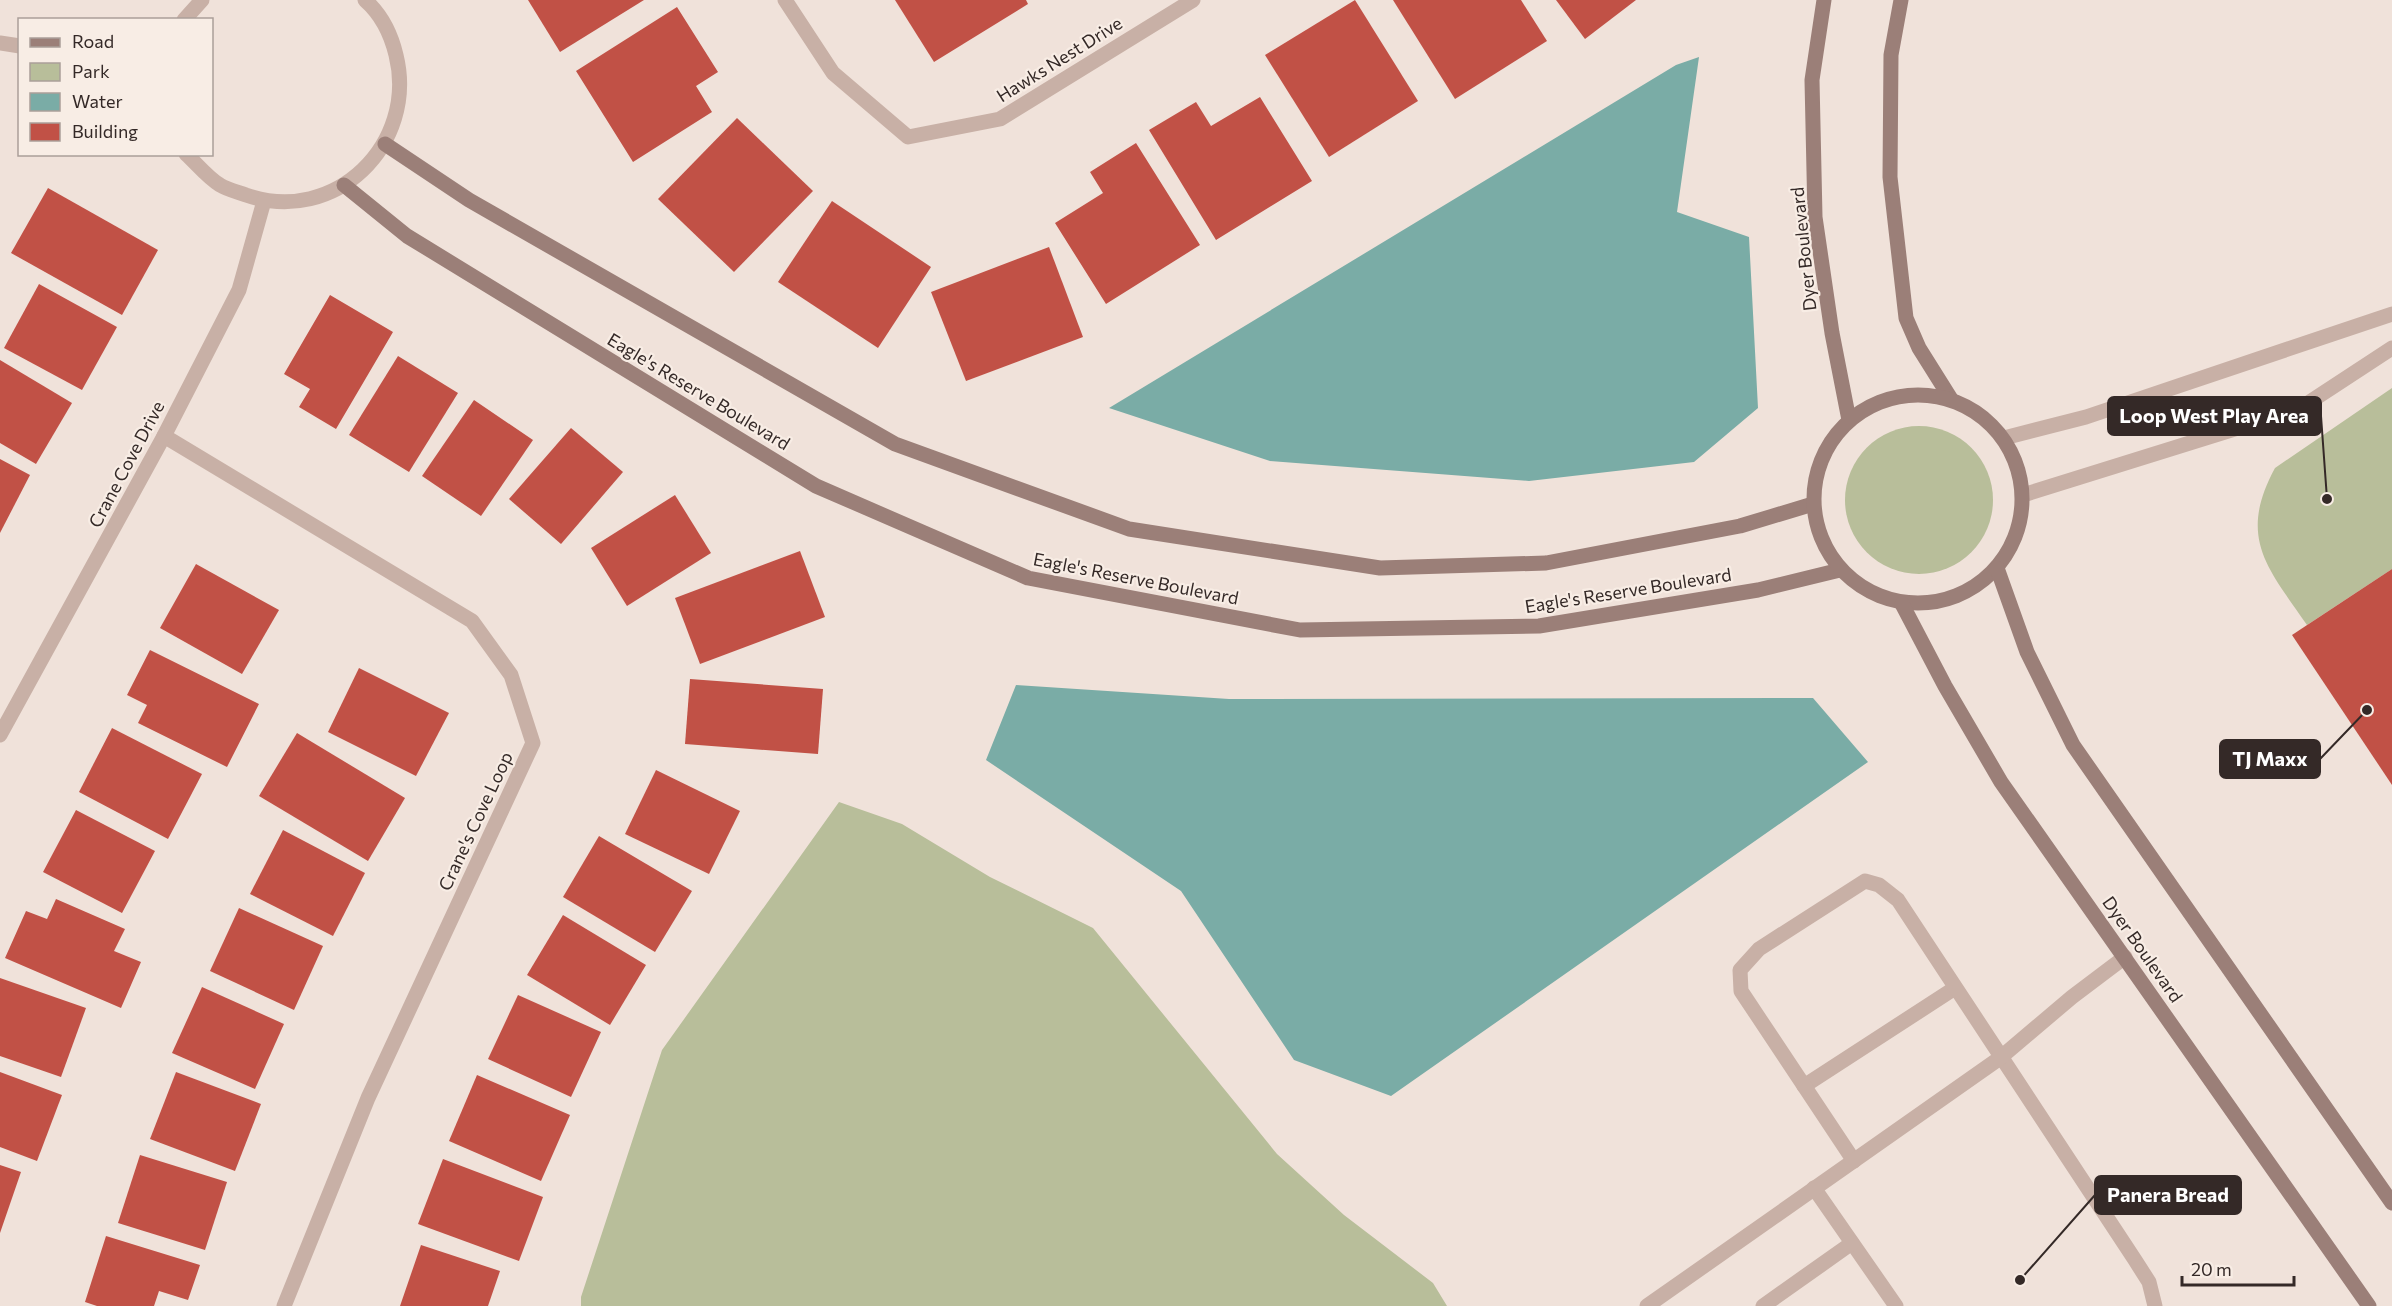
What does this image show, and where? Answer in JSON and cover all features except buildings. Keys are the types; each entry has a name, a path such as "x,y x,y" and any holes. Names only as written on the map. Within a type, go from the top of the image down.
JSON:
{"street":[{"path":"186,18 202,0"},
{"path":"188,156 221,186 264,201 292,202 319,197 344,185 367,167 385,144 398,110 401,74 392,38 373,7 365,0"},
{"name":"Hawks Nest Drive","path":"785,0 832,73 908,137 1000,119 1193,0"},
{"name":"Dyer Boulevard","path":"1824,0 1812,80 1815,217 1832,333 1849,420"},
{"path":"1901,0 1891,55 1890,177 1906,318 1919,348 1951,399"},
{"path":"0,43 18,46"},
{"path":"385,144 468,200 895,444 1129,529 1380,568 1546,563 1740,526 1813,504"},
{"name":"Eagle's Reserve Boulevard","path":"344,185 407,236 816,486 1028,578 1300,630 1539,626 1758,590 1840,570"},
{"name":"Crane Cove Drive","path":"0,735 164,436 239,290 264,201"},
{"path":"2004,438 2086,417 2392,314"},
{"path":"2024,495 2299,409 2392,348"},
{"path":"1915,394 1951,399 1981,415 2004,438 2024,495 2018,534 1997,568 1971,590 1938,603 1902,604 1868,592 1840,570 1820,539 1813,504 1816,473 1828,444 1849,420 1880,401 1915,394"},
{"name":"Crane's Cove Loop","path":"164,436 472,621 511,675 533,743 368,1098 284,1306"},
{"path":"1997,568 2027,652 2073,745 2392,1203"},
{"name":"Dyer Boulevard","path":"1902,604 1945,686 2001,782 2369,1306"},
{"path":"1854,1161 1741,991 1740,970 1759,949 1865,881 1879,885 1898,900 2139,1267 2148,1282 2155,1306"},
{"path":"1647,1306 2000,1058 2072,997 2125,957"},
{"path":"1804,1086 1955,988"},
{"path":"1814,1188 1896,1306"},
{"path":"1763,1306 1852,1243"}],"green space":[{"path":"2392,388 2392,569 2307,625 2280,586 2262,551 2258,533 2258,514 2264,493 2275,468"},
{"path":"1919,426 1947,431 1972,447 1988,472 1993,500 1988,528 1972,553 1947,569 1919,574 1891,569 1866,553 1850,528 1845,500 1850,472 1866,447 1891,431"},
{"path":"839,802 902,824 990,877 1093,928 1277,1154 1344,1215 1433,1283 1447,1306 581,1306 581,1297 662,1050"}],"water":[{"path":"1699,57 1677,212 1749,237 1758,408 1694,462 1529,481 1270,461 1109,408 1676,65"},
{"path":"1016,685 1229,699 1813,698 1868,762 1391,1096 1294,1060 1181,891 986,760"}],"place":[{"name":"Loop West Play Area","path":"2327,499"},
{"name":"TJ Maxx","path":"2367,710"},
{"name":"Panera Bread","path":"2020,1280"}]}
